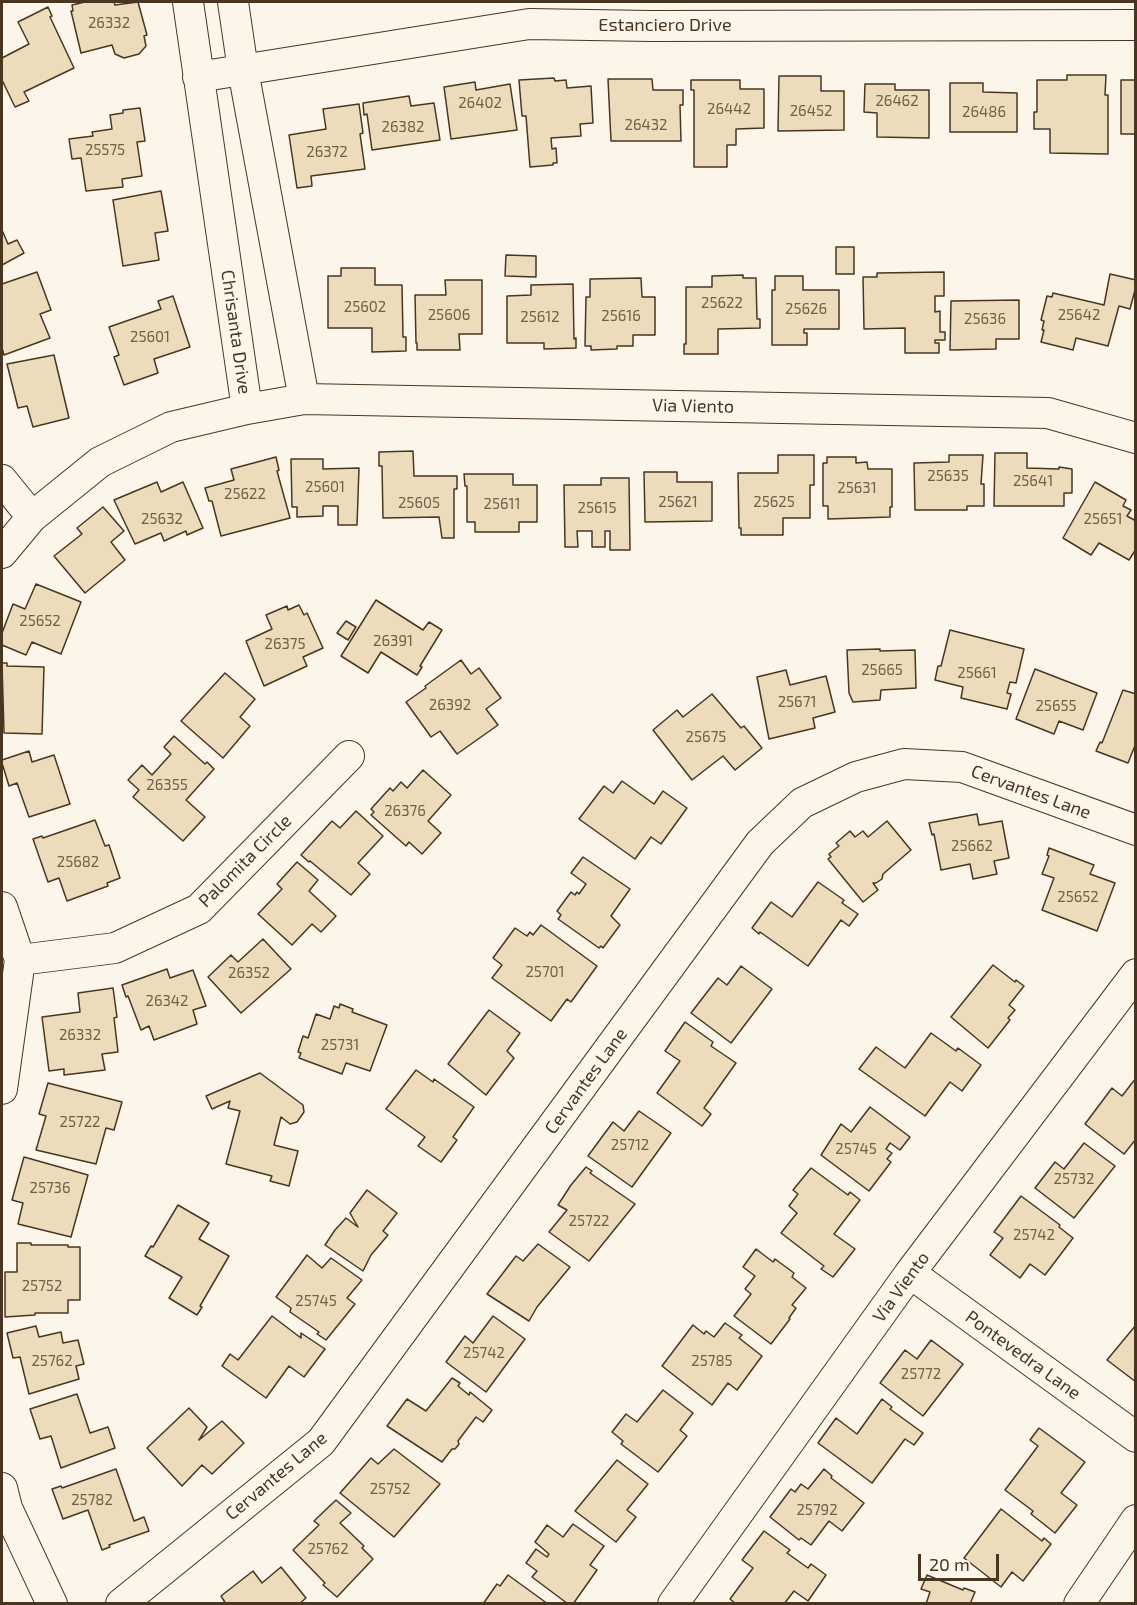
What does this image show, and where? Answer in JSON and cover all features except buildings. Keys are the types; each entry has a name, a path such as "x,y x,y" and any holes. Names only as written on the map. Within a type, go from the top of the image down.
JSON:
{"street":[{"name":"Chrisanta Drive","path":"2,553 32,517 100,462 171,427 247,409 188,2"},
{"path":"233,2 243,70 304,399"},
{"name":"Estanciero Drive","path":"198,77 528,13 651,26 1136,25"},
{"name":"Via Viento","path":"247,409 304,399 1048,413 1136,438"},
{"path":"2,480 32,517"},
{"name":"Palomita Circle","path":"20,960 115,948 199,909 349,756"},
{"name":"Cervantes Lane","path":"121,1604 321,1442 760,843 802,803 856,777 904,764 962,767 1136,830"},
{"path":"2,907 20,960 2,1089"},
{"name":"Via Viento","path":"673,1604 910,1273 1136,974"},
{"name":"Pontevedra Lane","path":"910,1273 1136,1437"},
{"path":"2,1488 6,1508 52,1604"},
{"path":"1079,1604 1136,1520"}]}
